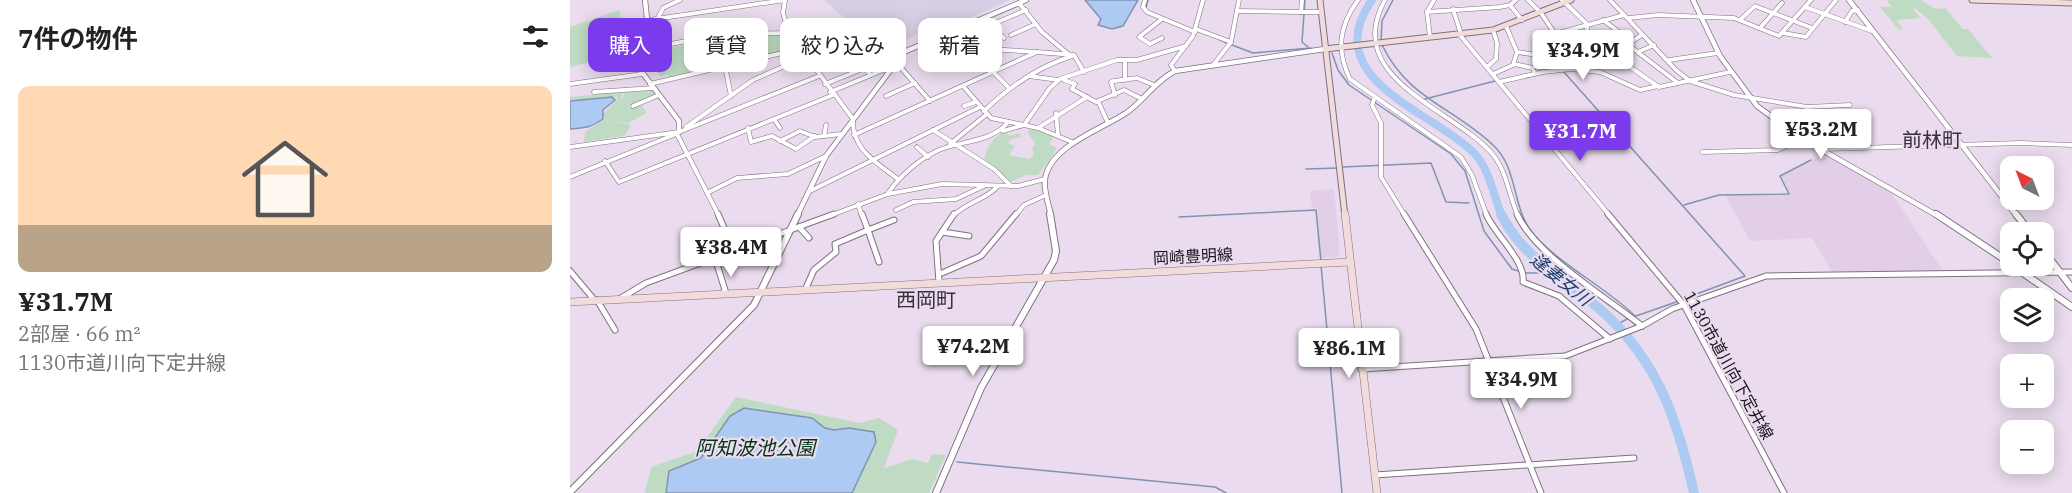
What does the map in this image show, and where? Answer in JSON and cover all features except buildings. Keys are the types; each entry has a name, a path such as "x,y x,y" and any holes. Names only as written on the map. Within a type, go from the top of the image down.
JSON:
{"main road":[{"path":"1320,0 1377,493"},
{"path":"1325,49 1493,30 1571,0"},
{"path":"1972,0 2072,3"},
{"name":"岡崎豊明線","path":"570,302 1350,262"}],"street":[{"path":"645,0 649,18"},
{"path":"658,18 663,8 680,0"},
{"path":"658,18 785,0 784,18"},
{"path":"982,18 1026,0"},
{"path":"1145,0 1144,10 1230,44"},
{"path":"1175,70 1171,65 1195,30 1203,0"},
{"path":"1214,63 1230,44 1239,0"},
{"path":"1301,12 1302,0"},
{"path":"1358,0 1343,25 1342,64 1350,78 1373,100 1461,158 1473,174 1488,220 1523,268 1525,277 1523,282 1535,283 1564,300 1613,338"},
{"path":"1385,0 1376,19 1374,32 1380,59 1401,87 1479,141 1494,156 1503,171 1519,220 1540,248 1639,327"},
{"path":"1430,37 1427,12 1434,0"},
{"path":"1504,0 1522,20"},
{"path":"1427,12 1510,4 1516,0"},
{"path":"1528,0 1541,13 1555,34 1560,48"},
{"path":"1611,0 1642,35 1690,81 1750,97 1816,108 1850,105"},
{"path":"1693,0 1718,53 1730,72 1750,97 1771,117 1926,207 2000,256"},
{"path":"1555,34 1567,34 1577,27 1604,20 1651,15 1741,19 1779,36 1811,0"},
{"path":"1783,33 1806,37 1836,0"},
{"path":"1849,0 2022,222"},
{"path":"1563,2 1587,26 1588,38 1568,62"},
{"path":"1019,3 1036,24 1068,54"},
{"path":"1760,28 1782,3"},
{"path":"1741,19 1754,6 1812,28"},
{"path":"1805,7 1872,30"},
{"path":"1453,9 1460,34"},
{"path":"1002,20 1026,10"},
{"path":"1845,22 1852,11 1858,10"},
{"path":"1237,11 1321,12"},
{"path":"1162,19 1139,37 1150,44 1162,38"},
{"path":"1604,20 1631,41"},
{"path":"1011,35 1036,24"},
{"path":"1506,26 1517,52 1514,64"},
{"path":"1487,67 1496,59 1497,43 1493,30"},
{"path":"672,46 711,36 780,33"},
{"name":"1130市道川向下定井線","path":"1460,34 1684,305 1784,493"},
{"path":"1631,41 1642,35"},
{"path":"1588,38 1658,86"},
{"path":"1619,59 1631,47 1631,41"},
{"path":"1638,52 1654,45"},
{"path":"888,194 898,179 952,145 1024,125 1050,88 1059,80 1117,60 1137,60 1186,46"},
{"path":"1631,47 1678,83"},
{"path":"1560,48 1579,49"},
{"path":"1557,53 1560,48"},
{"path":"936,493 981,388 1056,251 1045,179 1060,154 1072,142 1126,114 1154,86 1175,70 1325,49"},
{"path":"1002,50 1074,55"},
{"path":"1593,60 1605,50"},
{"path":"1002,68 1037,52"},
{"path":"1517,52 1537,55 1557,53 1568,62 1569,68"},
{"path":"1670,62 1718,53"},
{"path":"1074,55 1084,72"},
{"path":"952,145 1008,87 1054,61 1074,55"},
{"path":"1125,60 1125,80"},
{"path":"1668,76 1670,62"},
{"path":"1493,74 1514,64 1533,68 1534,72"},
{"path":"570,147 678,132 780,66"},
{"path":"1499,82 1534,72 1569,68 1612,75 1640,90 1730,72"},
{"path":"594,92 652,86 704,72"},
{"path":"727,72 731,96"},
{"path":"816,72 853,119 856,143 898,179"},
{"path":"825,84 855,72"},
{"path":"605,161 620,182 688,152 774,119 878,72"},
{"path":"570,492 748,312 826,156 889,72"},
{"path":"903,72 930,101"},
{"path":"854,135 994,72 1008,87"},
{"path":"570,84 642,74 680,121 678,132 709,192 734,251"},
{"path":"570,177 819,76"},
{"path":"1029,76 1072,81 1076,84 1072,89 1096,102 1108,123"},
{"path":"1115,95 1111,82 1138,78 1154,86"},
{"path":"886,96 915,84"},
{"path":"963,86 984,111 997,120 1038,128 1072,142"},
{"path":"1096,102 1124,90 1142,99"},
{"path":"633,106 659,94"},
{"path":"1038,128 1087,97"},
{"path":"1373,100 1381,123 1381,177 1476,329 1541,493"},
{"path":"964,106 976,102"},
{"path":"806,193 933,130 984,111"},
{"path":"1056,115 1058,135"},
{"path":"774,119 780,128"},
{"path":"1001,132 1008,122"},
{"path":"824,136 826,125"},
{"path":"748,128 751,142 772,136 796,149 815,136"},
{"path":"933,130 952,145 977,156 1011,186"},
{"path":"780,141 800,131 815,136 842,134"},
{"path":"1702,152 1778,150 1804,138"},
{"path":"1824,149 2022,143 2072,145"},
{"path":"917,147 928,158"},
{"path":"709,192 737,178 788,174 826,156"},
{"path":"618,299 646,283 888,194 942,184 1011,186 1045,179"},
{"path":"896,210 914,202 956,199 985,185"},
{"path":"939,282 942,273 937,240 961,208 992,194 998,186"},
{"path":"942,273 981,256 1019,211 1028,203 1046,195"},
{"path":"858,204 879,262"},
{"path":"805,290 814,270 836,252 835,244 894,220"},
{"path":"799,227 809,238"},
{"path":"942,232 969,236"},
{"path":"715,258 725,290 722,294"},
{"path":"2054,264 2072,288"},
{"path":"570,271 615,330"},
{"path":"2054,272 2072,272"},
{"path":"1361,369 1565,356 1639,327 1661,314 1766,276 2000,273"},
{"path":"2028,276 2072,307"},
{"path":"972,340 1004,346"},
{"path":"1375,475 1531,467 1634,458"}],"shaded area":[{"path":"824,0 1010,0 970,18 918,18 918,34 906,39 906,18 845,18"},
{"path":"1821,155 1831,157 1889,189 1943,271 1832,272 1812,238 1750,241 1726,196 1789,195 1780,176"},
{"path":"1334,189 1340,253 1336,257 1319,258 1316,209 1312,208 1310,191"}],"green space":[{"path":"1887,0 1921,0 1936,9 1945,8 1963,29 1968,29 1992,58 1957,56 1928,19 1916,9 1913,9 1920,18 1896,20 1903,29 1899,30 1880,7 1891,7"},
{"path":"619,10 620,18 596,18"},
{"path":"588,21 588,62 570,67 570,27"},
{"path":"768,35 780,35 780,52 768,55"},
{"path":"684,45 684,72 692,72 668,78 668,75 660,76 657,72 672,72 672,47"},
{"path":"652,89 656,95 630,106 627,102 630,108 640,104 647,113 628,123 615,121 631,125 624,136 584,142 585,132 605,119 603,114 617,100 617,97 570,100 570,97 623,92 620,103 625,92"},
{"path":"1032,129 1054,136 1049,144 1057,148 1038,175 1026,175 1010,182 984,159 987,150 1001,134 1005,132 1010,136 1019,133 1022,137 1011,139 1008,143 1015,146 1009,155 1029,159 1034,155 1032,148 1035,144 1027,131"},
{"name":"阿知波池公園","path":"736,397 860,423 879,418 898,430 884,468 913,459 928,463 932,454 946,455 929,493 645,493 651,467 697,451"}],"water":[{"path":"1085,0 1138,0 1123,26 1112,29 1098,25 1101,19"},
{"path":"612,97 615,100 603,110 603,119 584,128 570,129 570,101"},
{"name":"阿知波池公園","path":"744,408 812,418 825,428 834,430 849,428 874,432 876,442 852,493 666,493 669,471 701,458 730,416"}],"waterway":[{"path":"1146,8 1148,0"},
{"path":"1305,0 1302,42 1308,47"},
{"name":"逢妻女川","path":"1372,0 1359,28 1359,51 1369,72 1387,91 1474,153 1488,175 1502,215"},
{"path":"1381,41 1382,21 1393,0"},
{"path":"1218,39 1227,43"},
{"path":"1232,45 1253,53 1311,48"},
{"path":"1382,45 1405,78 1428,98"},
{"path":"1332,53 1338,70 1349,85 1451,154 1465,171 1484,231 1512,269 1521,272"},
{"path":"1563,71 1745,276 1683,299"},
{"path":"1428,98 1495,81"},
{"path":"1428,98 1478,132 1501,154 1524,218 1539,240 1635,316"},
{"path":"1684,205 1719,195 1789,194 1780,176 1811,160"},
{"path":"1343,167 1431,163 1446,202 1469,203"},
{"path":"1306,169 1338,168"},
{"path":"1179,217 1316,210 1321,261"},
{"name":"逢妻女川","path":"1502,215 1518,241 1529,252 1612,320 1631,341 1660,386 1679,437 1694,493"},
{"path":"1321,265 1342,493"},
{"path":"1526,273 1550,273"},
{"path":"1636,316 1679,301"},
{"path":"1616,325 1629,318"},
{"path":"957,462 1215,487 1226,493"}],"district":[{"name":"前林町","path":"1932,139"},
{"name":"西岡町","path":"926,299"}]}
